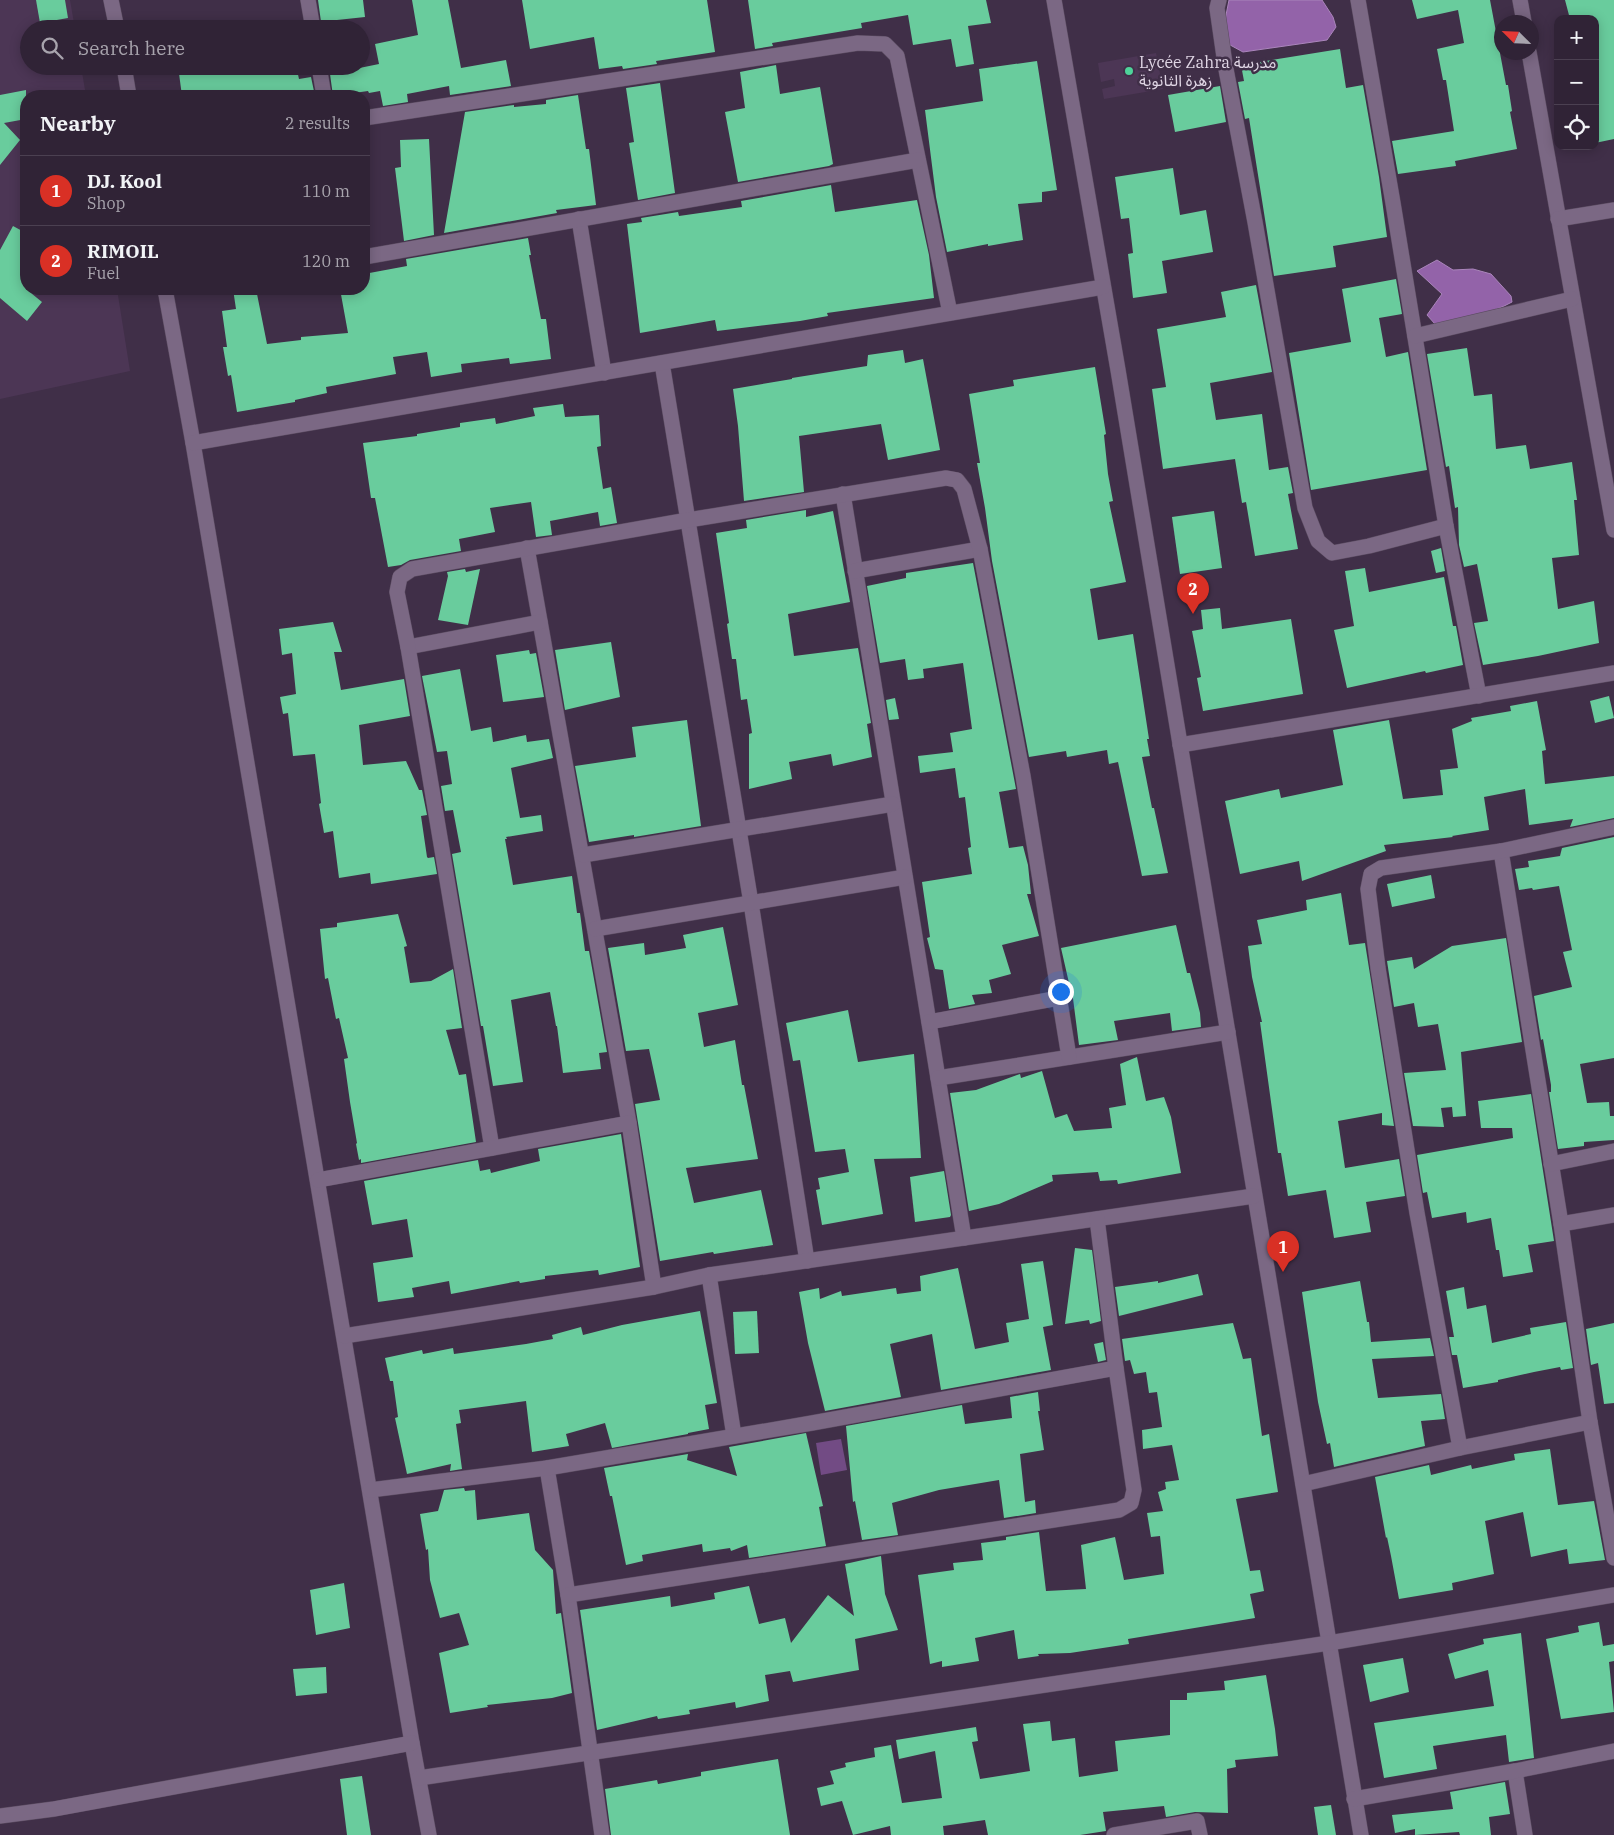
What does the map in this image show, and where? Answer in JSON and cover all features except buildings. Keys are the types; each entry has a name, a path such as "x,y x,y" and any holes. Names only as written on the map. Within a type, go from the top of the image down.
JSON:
{"street":[{"path":"111,0 115,20"},
{"path":"308,0 311,20"},
{"path":"1054,0 1361,1835"},
{"path":"1219,0 1217,8 1224,64 1255,222 1304,508 1318,541 1332,553 1369,546 1446,526"},
{"path":"1358,0 1446,526 1479,696"},
{"path":"1520,0 1523,15"},
{"path":"370,117 858,43 885,44 897,56 950,313"},
{"path":"1530,60 1614,530"},
{"path":"126,75 128,90"},
{"path":"320,75 323,90"},
{"path":"370,256 918,160"},
{"path":"1558,219 1614,210"},
{"path":"579,220 604,373"},
{"path":"193,443 1103,287"},
{"path":"166,295 193,443 429,1835"},
{"path":"1415,336 1572,299"},
{"path":"662,363 751,903 807,1262"},
{"path":"492,1148 408,647 397,592 400,577 412,568 843,494 946,478 957,480 964,489 980,549 1024,776 1069,1057"},
{"path":"843,494 964,1238"},
{"path":"526,548 629,1123 654,1287"},
{"path":"855,571 980,549"},
{"path":"408,647 540,622"},
{"path":"1180,745 1614,673"},
{"path":"582,856 893,804"},
{"path":"1460,1448 1416,1213 1378,968 1368,889 1371,874 1381,868 1500,851 1614,827"},
{"path":"1500,851 1561,1224 1590,1422 1614,1558"},
{"path":"595,929 905,877"},
{"path":"929,1022 1059,998"},
{"path":"938,1078 1228,1032"},
{"path":"318,1180 629,1123"},
{"path":"1551,1164 1614,1151"},
{"path":"344,1336 654,1287 709,1275 1254,1196"},
{"path":"1561,1224 1614,1215"},
{"path":"568,1595 1119,1510 1131,1503 1134,1490 1097,1219"},
{"path":"709,1275 734,1436"},
{"path":"370,1490 547,1468 1116,1368"},
{"path":"1303,1484 1460,1448 1590,1422"},
{"path":"547,1468 568,1595 602,1835"},
{"path":"419,1778 1330,1643 1614,1595"},
{"path":"0,1816 54,1810 412,1743"},
{"path":"1354,1799 1516,1771 1614,1751"},
{"path":"1516,1771 1525,1835"},
{"path":"1114,1835 1198,1821 1200,1835"}],"shaded area":[{"path":"0,0 70,0 73,20 20,20 20,75 82,75 85,90 20,90 20,295 118,295 130,371 0,399"},
{"path":"1229,0 1322,0 1333,17 1336,27 1327,40 1243,52 1221,40"},
{"name":"Lycée Zahra مدرسة زهرة الثانوية","path":"1156,53 1163,89 1104,99 1102,89 1115,86 1114,79 1101,82 1098,63"},
{"path":"1437,260 1453,270 1473,269 1491,274 1511,296 1512,302 1484,313 1435,324 1427,315 1442,294 1417,271"},
{"path":"841,1439 847,1470 821,1475 816,1443"}],"place":[{"name":"Lycée Zahra مدرسة زهرة الثانوية","path":"1129,71"},
{"name":"RIMOIL","path":"1193,614"},
{"name":"DJ. Kool","path":"1283,1272"}]}
